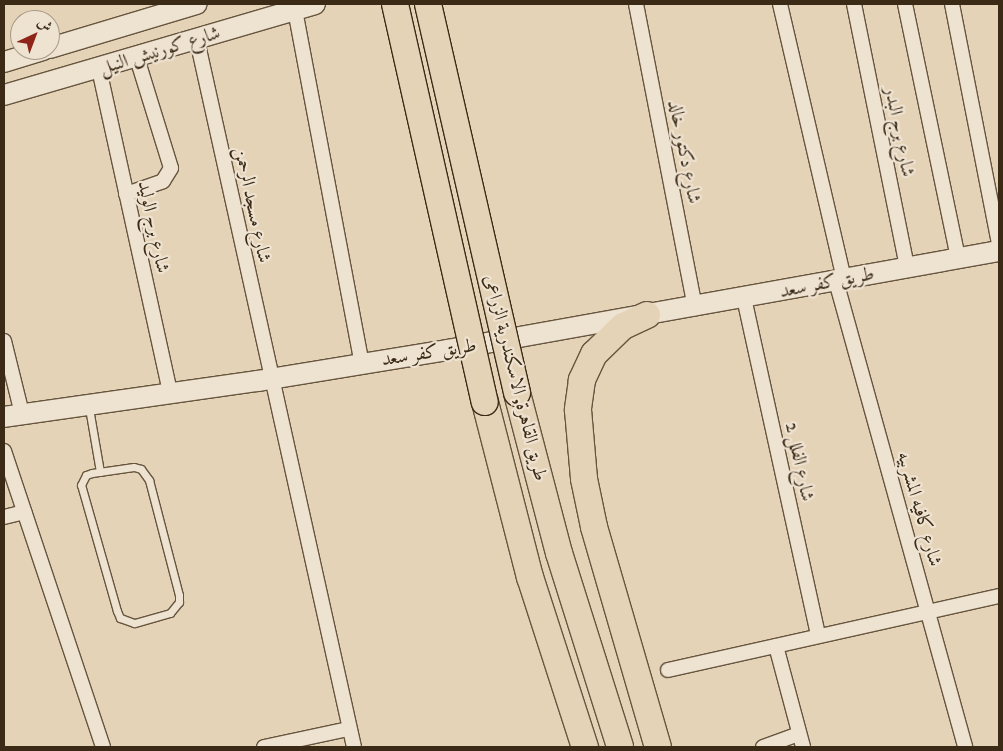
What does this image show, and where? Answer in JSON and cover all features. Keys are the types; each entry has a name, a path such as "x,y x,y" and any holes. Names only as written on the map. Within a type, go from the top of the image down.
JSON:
{"highway":[{"name":"طريق القاهرة, الاسكندرية الزراعى","path":"395,4 484,402 530,577 585,747"},
{"name":"طريق القاهرة, الاسكندرية الزراعى","path":"428,4 517,393 559,553 620,747"},
{"path":"648,316 623,326 594,354 582,380 578,410 584,479 594,527 658,747"}],"street":[{"name":"شارع كورنيش النيل","path":"60,45 197,4"},
{"name":"شارع كورنيش النيل","path":"4,95 137,58 315,4"},
{"name":"شارع دكتور خالد","path":"636,4 695,308"},
{"name":"شارع كافيه المشربيه","path":"780,4 840,280 965,747"},
{"name":"شارع برج البدر","path":"854,4 907,268"},
{"path":"905,4 958,258"},
{"path":"952,4 999,243"},
{"path":"295,10 362,364"},
{"name":"شارع مسجد الرحمن","path":"197,40 348,729 354,747"},
{"path":"126,194 163,181 171,168 137,58"},
{"name":"شارع برج الوليد","path":"99,69 170,393"},
{"name":"طريق كفر سعد","path":"13,416 362,364 648,316 999,250"},
{"name":"شارع الفلل 2","path":"744,298 818,634"},
{"path":"4,341 13,416"},
{"path":"4,451 103,747"},
{"path":"4,517 24,512"},
{"path":"668,670 776,646 818,634 999,596"},
{"path":"764,747 801,741 776,646"},
{"path":"264,747 348,729"}],"lane":[{"path":"88,405 100,472"},
{"path":"134,467 146,474 179,595 179,602 170,613 134,623 120,618 80,485 86,475 100,472 134,467"}]}
